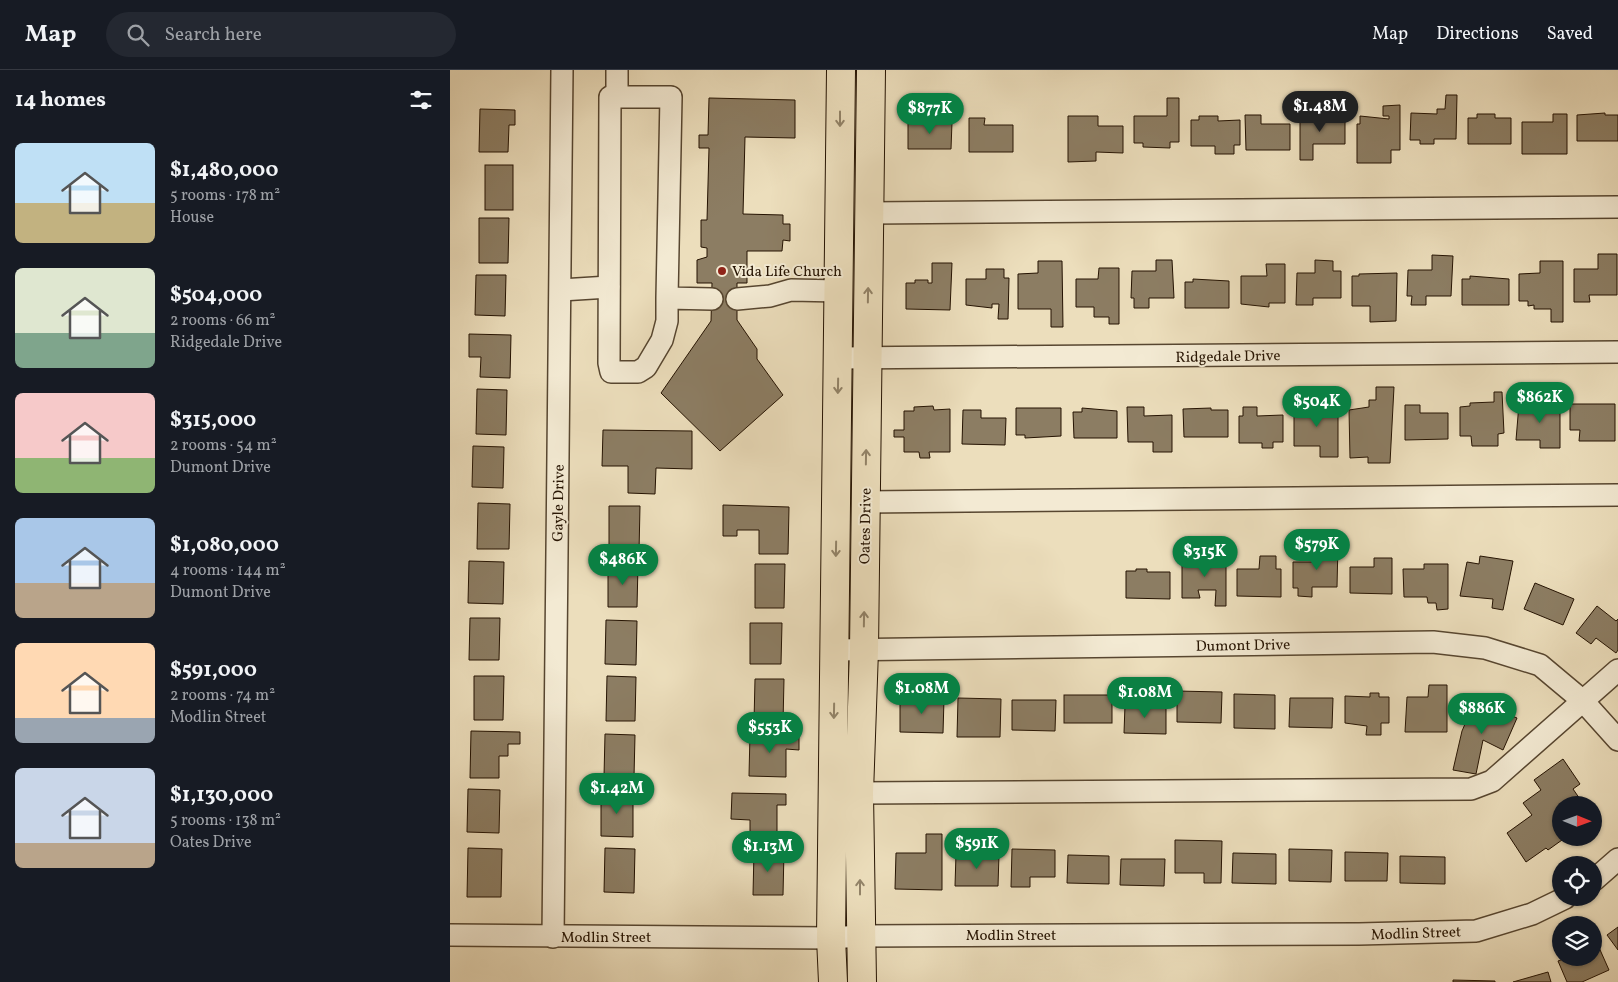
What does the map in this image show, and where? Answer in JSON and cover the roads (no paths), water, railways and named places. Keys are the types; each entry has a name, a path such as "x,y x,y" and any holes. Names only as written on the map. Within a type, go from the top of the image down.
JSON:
{"main road":[{"name":"Oates Drive","path":"833,982 831,938 840,70"},
{"name":"Oates Drive","path":"862,982 859,793 864,650 871,70"}],"street":[{"name":"Gayle Drive","path":"553,937 562,70"},
{"path":"617,70 617,97"},
{"path":"610,97 617,97 671,97 667,321 662,340 646,367 638,372 611,372 609,363 610,97"},
{"path":"870,213 1618,207"},
{"path":"561,290 609,287"},
{"path":"737,299 770,296 791,290 839,291"},
{"path":"667,298 712,299"},
{"name":"Ridgedale Drive","path":"838,358 1618,352"},
{"path":"866,502 1618,495"},
{"name":"Dumont Drive","path":"835,650 1433,642 1485,648 1540,665 1583,701 1618,740"},
{"path":"859,793 1471,789 1492,781 1618,670"},
{"path":"1602,873 1618,859"},
{"name":"Modlin Street","path":"450,935 831,938 860,936 1360,934 1476,931 1532,914 1552,904"}],"place":[{"name":"Vida Life Church","path":"722,271"}]}
